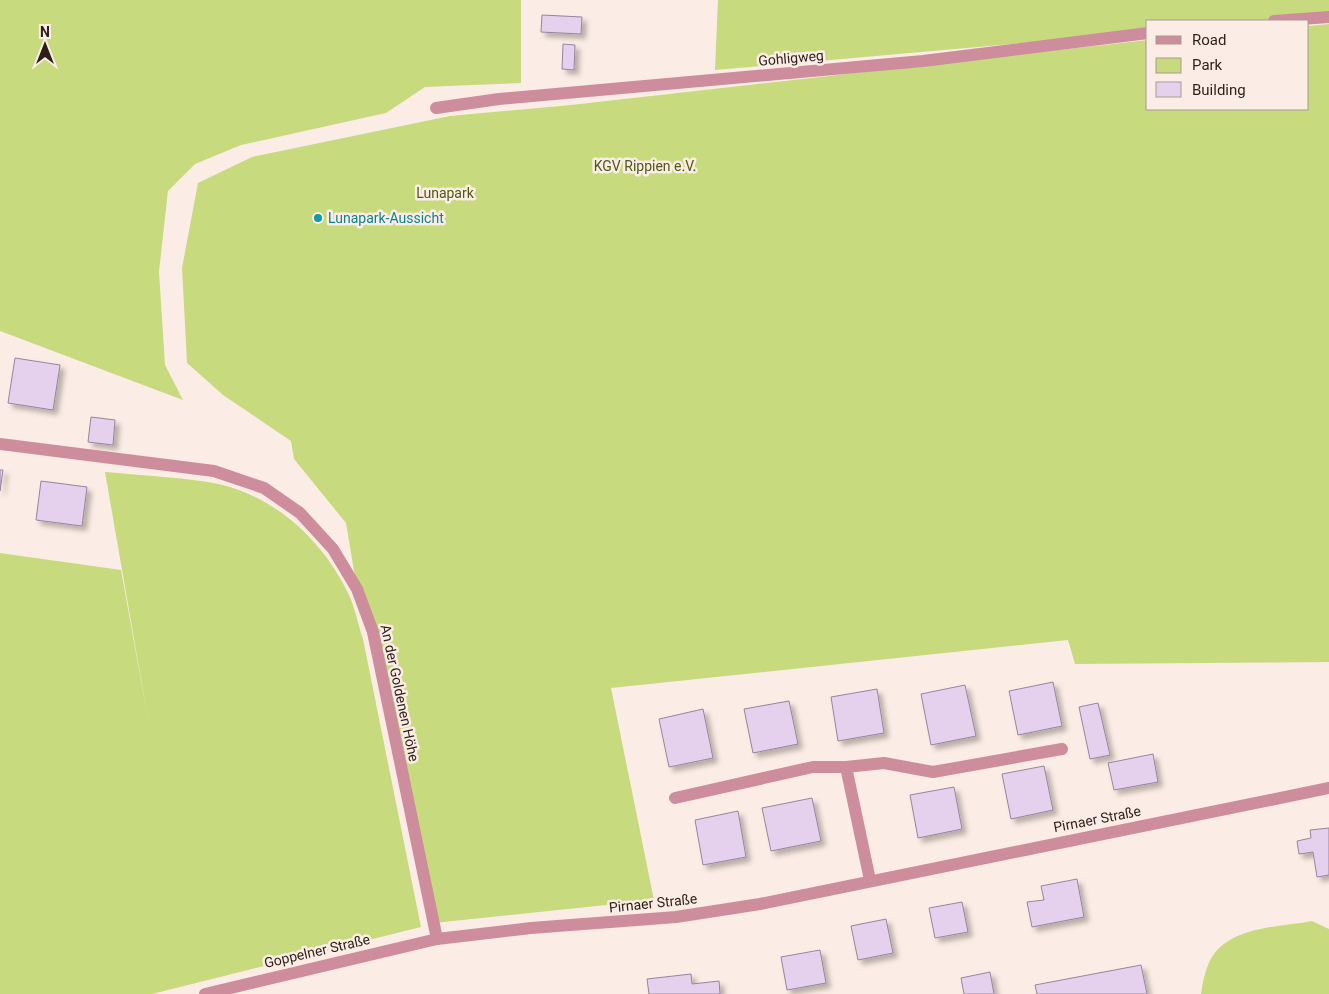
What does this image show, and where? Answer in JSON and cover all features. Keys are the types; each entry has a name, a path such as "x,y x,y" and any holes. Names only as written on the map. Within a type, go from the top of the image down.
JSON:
{"street":[{"path":"1285,20 1329,16"},
{"name":"Gohligweg","path":"436,108 499,99 923,61 1146,33"},
{"name":"An der Goldenen Höhe","path":"0,444 214,471 264,488 300,513 333,549 357,589 373,632 437,939"},
{"path":"675,798 812,767 846,767 884,763 933,772 1062,749"},
{"path":"846,767 870,880"},
{"name":"Pirnaer Straße","path":"437,939 531,928 676,917 760,904 870,880 1329,788"},
{"name":"Goppelner Straße","path":"205,994 437,939"}],"green space":[{"path":"0,0 521,0 521,83 425,87 386,113 241,145 195,164 168,191 159,272 165,365 183,400 0,331"},
{"path":"718,0 1329,0 1329,17 1288,20 1146,20 1146,32 715,70"},
{"path":"1329,24 1329,662 1075,664 1068,640 611,688 654,900 434,923 357,589 346,523 294,459 291,441 223,395 187,363 182,268 198,183 252,157 450,116 571,105 1146,40 1146,110 1309,110 1309,26"},
{"path":"105,472 208,482 231,487 253,496 273,507 292,521 309,537 338,574 349,595 363,639 421,927 152,994 0,994 0,553 121,570 149,725"},
{"path":"1312,921 1329,929 1329,994 1201,994 1209,963 1214,954 1223,945 1234,938 1259,929"}],"building":[{"path":"542,15 582,17 581,34 541,32"},
{"path":"563,44 575,45 574,70 562,69"},
{"path":"15,358 60,365 53,410 8,403"},
{"path":"91,417 115,420 113,445 88,442"},
{"path":"0,470 3,470 0,491"},
{"path":"41,481 87,487 82,526 36,520"},
{"path":"1053,682 1062,726 1018,735 1009,691"},
{"path":"965,685 976,736 931,745 921,694"},
{"path":"877,689 884,733 838,741 831,697"},
{"path":"789,701 798,744 753,753 744,709"},
{"path":"1098,703 1110,755 1090,759 1079,707"},
{"path":"703,709 713,758 669,767 659,719"},
{"path":"1153,754 1158,782 1114,790 1108,763"},
{"path":"1044,766 1053,810 1011,819 1002,774"},
{"path":"954,787 962,829 918,838 910,795"},
{"path":"812,798 821,841 771,851 762,808"},
{"path":"738,811 746,857 703,865 695,820"},
{"path":"1329,828 1329,875 1317,877 1313,852 1299,854 1297,841 1311,838 1310,830"},
{"path":"1077,879 1084,917 1032,927 1027,902 1044,900 1041,886"},
{"path":"962,902 968,932 935,938 929,908"},
{"path":"886,919 893,953 858,960 851,926"},
{"path":"820,950 826,983 787,990 781,957"},
{"path":"1141,965 1147,994 1037,994 1035,985"},
{"path":"990,972 994,994 964,994 961,978"},
{"path":"691,974 692,984 719,981 720,994 649,994 647,979"}],"place":[{"name":"Lunapark-Aussicht","path":"318,218"}],"park label":[{"name":"KGV Rippien e.V.","path":"645,166"},
{"name":"Lunapark","path":"445,193"}]}
